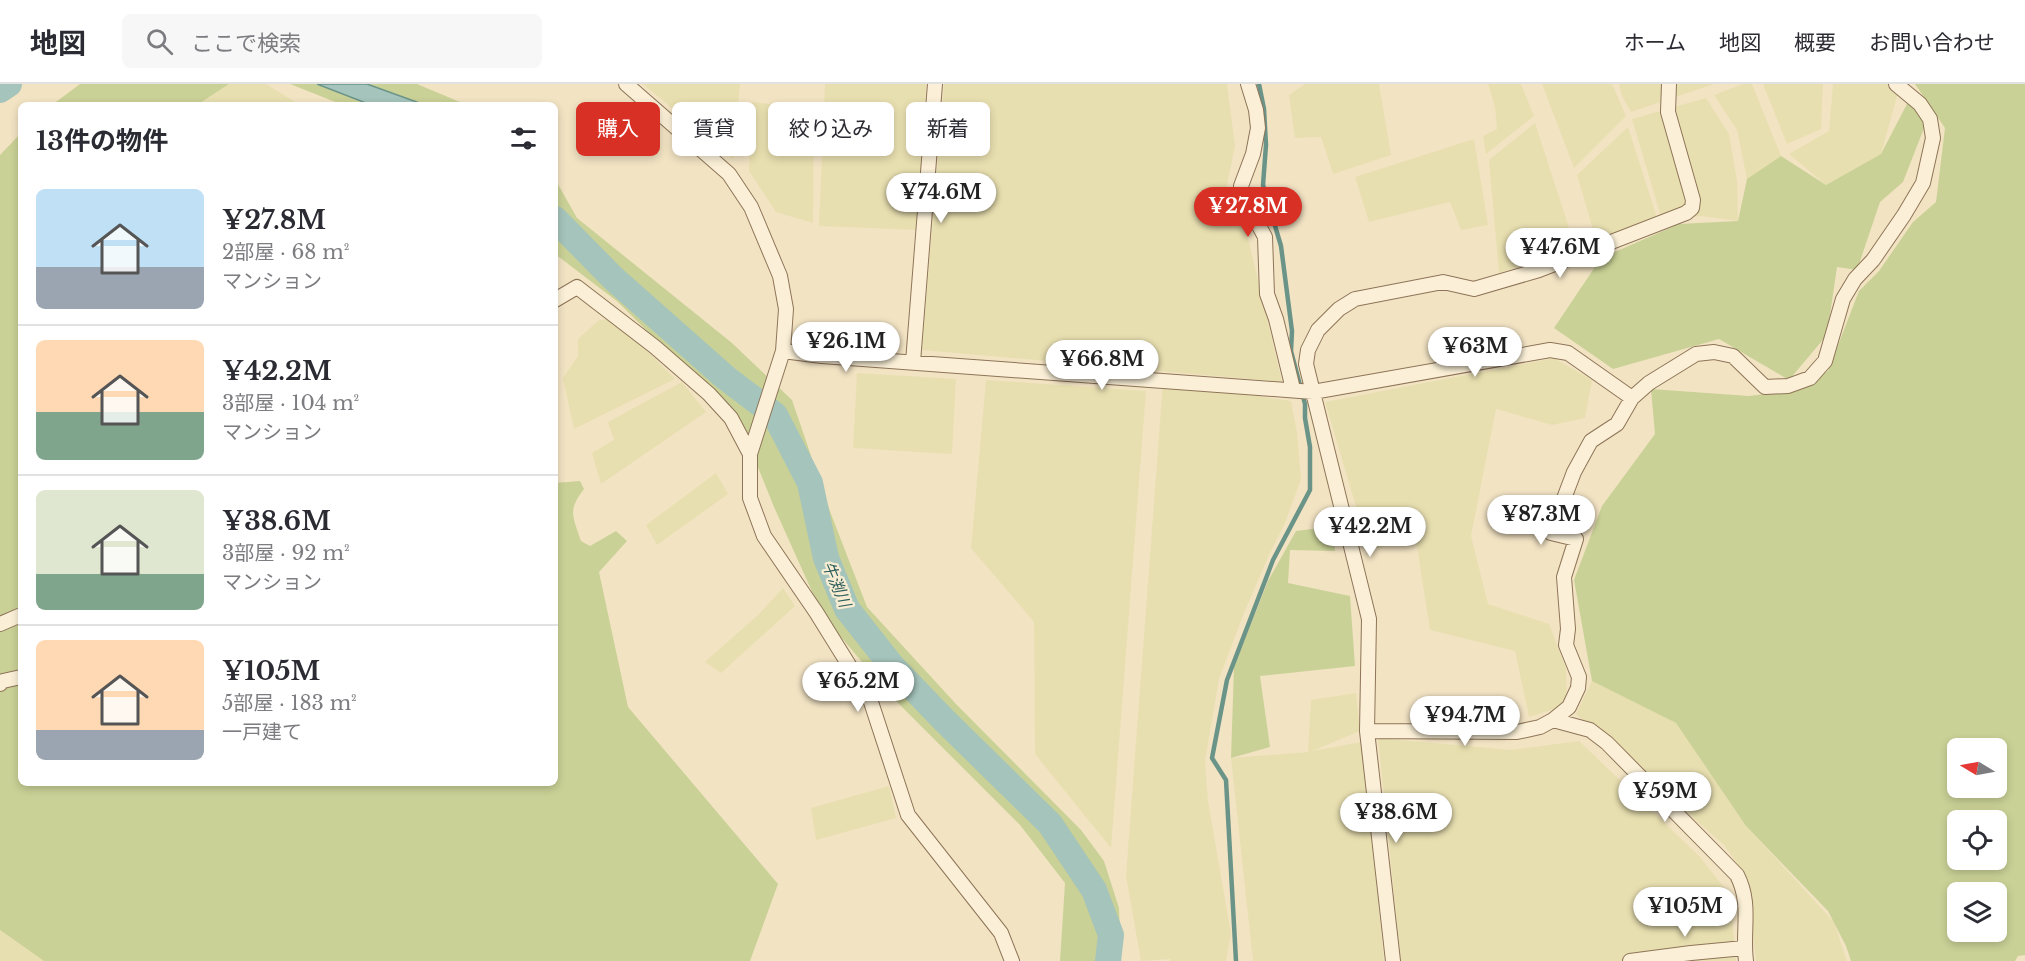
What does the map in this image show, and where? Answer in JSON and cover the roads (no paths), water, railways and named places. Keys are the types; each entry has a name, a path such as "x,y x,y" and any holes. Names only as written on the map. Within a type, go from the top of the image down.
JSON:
{"street":[{"path":"626,84 729,174 751,207 780,276 786,309 783,351 750,454 750,498 764,536 816,612 870,699 908,815 1001,933 1012,961"},
{"path":"913,362 935,84"},
{"path":"1248,84 1256,110 1258,128 1253,154 1241,186 1244,198 1265,237 1267,294 1293,389"},
{"path":"1393,961 1367,731 1369,619 1312,392 1306,364 1308,350 1318,330 1339,309 1355,299 1443,282 1474,289 1539,270 1686,213 1692,208 1693,200 1668,112 1669,84"},
{"path":"1367,731 1517,732 1539,727 1553,720 1569,707 1578,688 1579,677 1566,645 1568,629 1564,577 1576,539 1551,533 1574,472 1591,441 1617,424 1632,398 1649,383 1696,354 1714,352 1733,356 1765,387 1788,386 1810,378 1825,361 1843,299 1855,279 1873,260 1904,215 1923,183 1931,155 1934,138 1930,119 1920,104 1896,84"},
{"path":"558,298 578,287 610,310 709,394 730,418 750,454"},
{"path":"783,351 822,356 1312,392 1550,350 1568,353 1632,398"},
{"path":"0,624 18,616"},
{"path":"0,684 3,681 18,678"},
{"path":"1553,720 1590,730 1607,743 1737,875 1744,889 1745,955 1691,952 1630,961"}],"water":[{"path":"317,84 367,84 417,102 363,102"}],"waterway":[{"name":"牛渕川","path":"0,90 9,84"},
{"path":"1236,961 1226,780 1212,758 1227,680 1273,560 1310,490 1310,447 1305,404 1291,351 1292,331 1281,246 1263,185 1266,145 1264,109 1259,84"},
{"name":"牛渕川","path":"558,222 613,278 726,378 775,415 810,483 826,558 847,609 892,666 1050,824 1094,890 1111,935 1108,961"}]}
